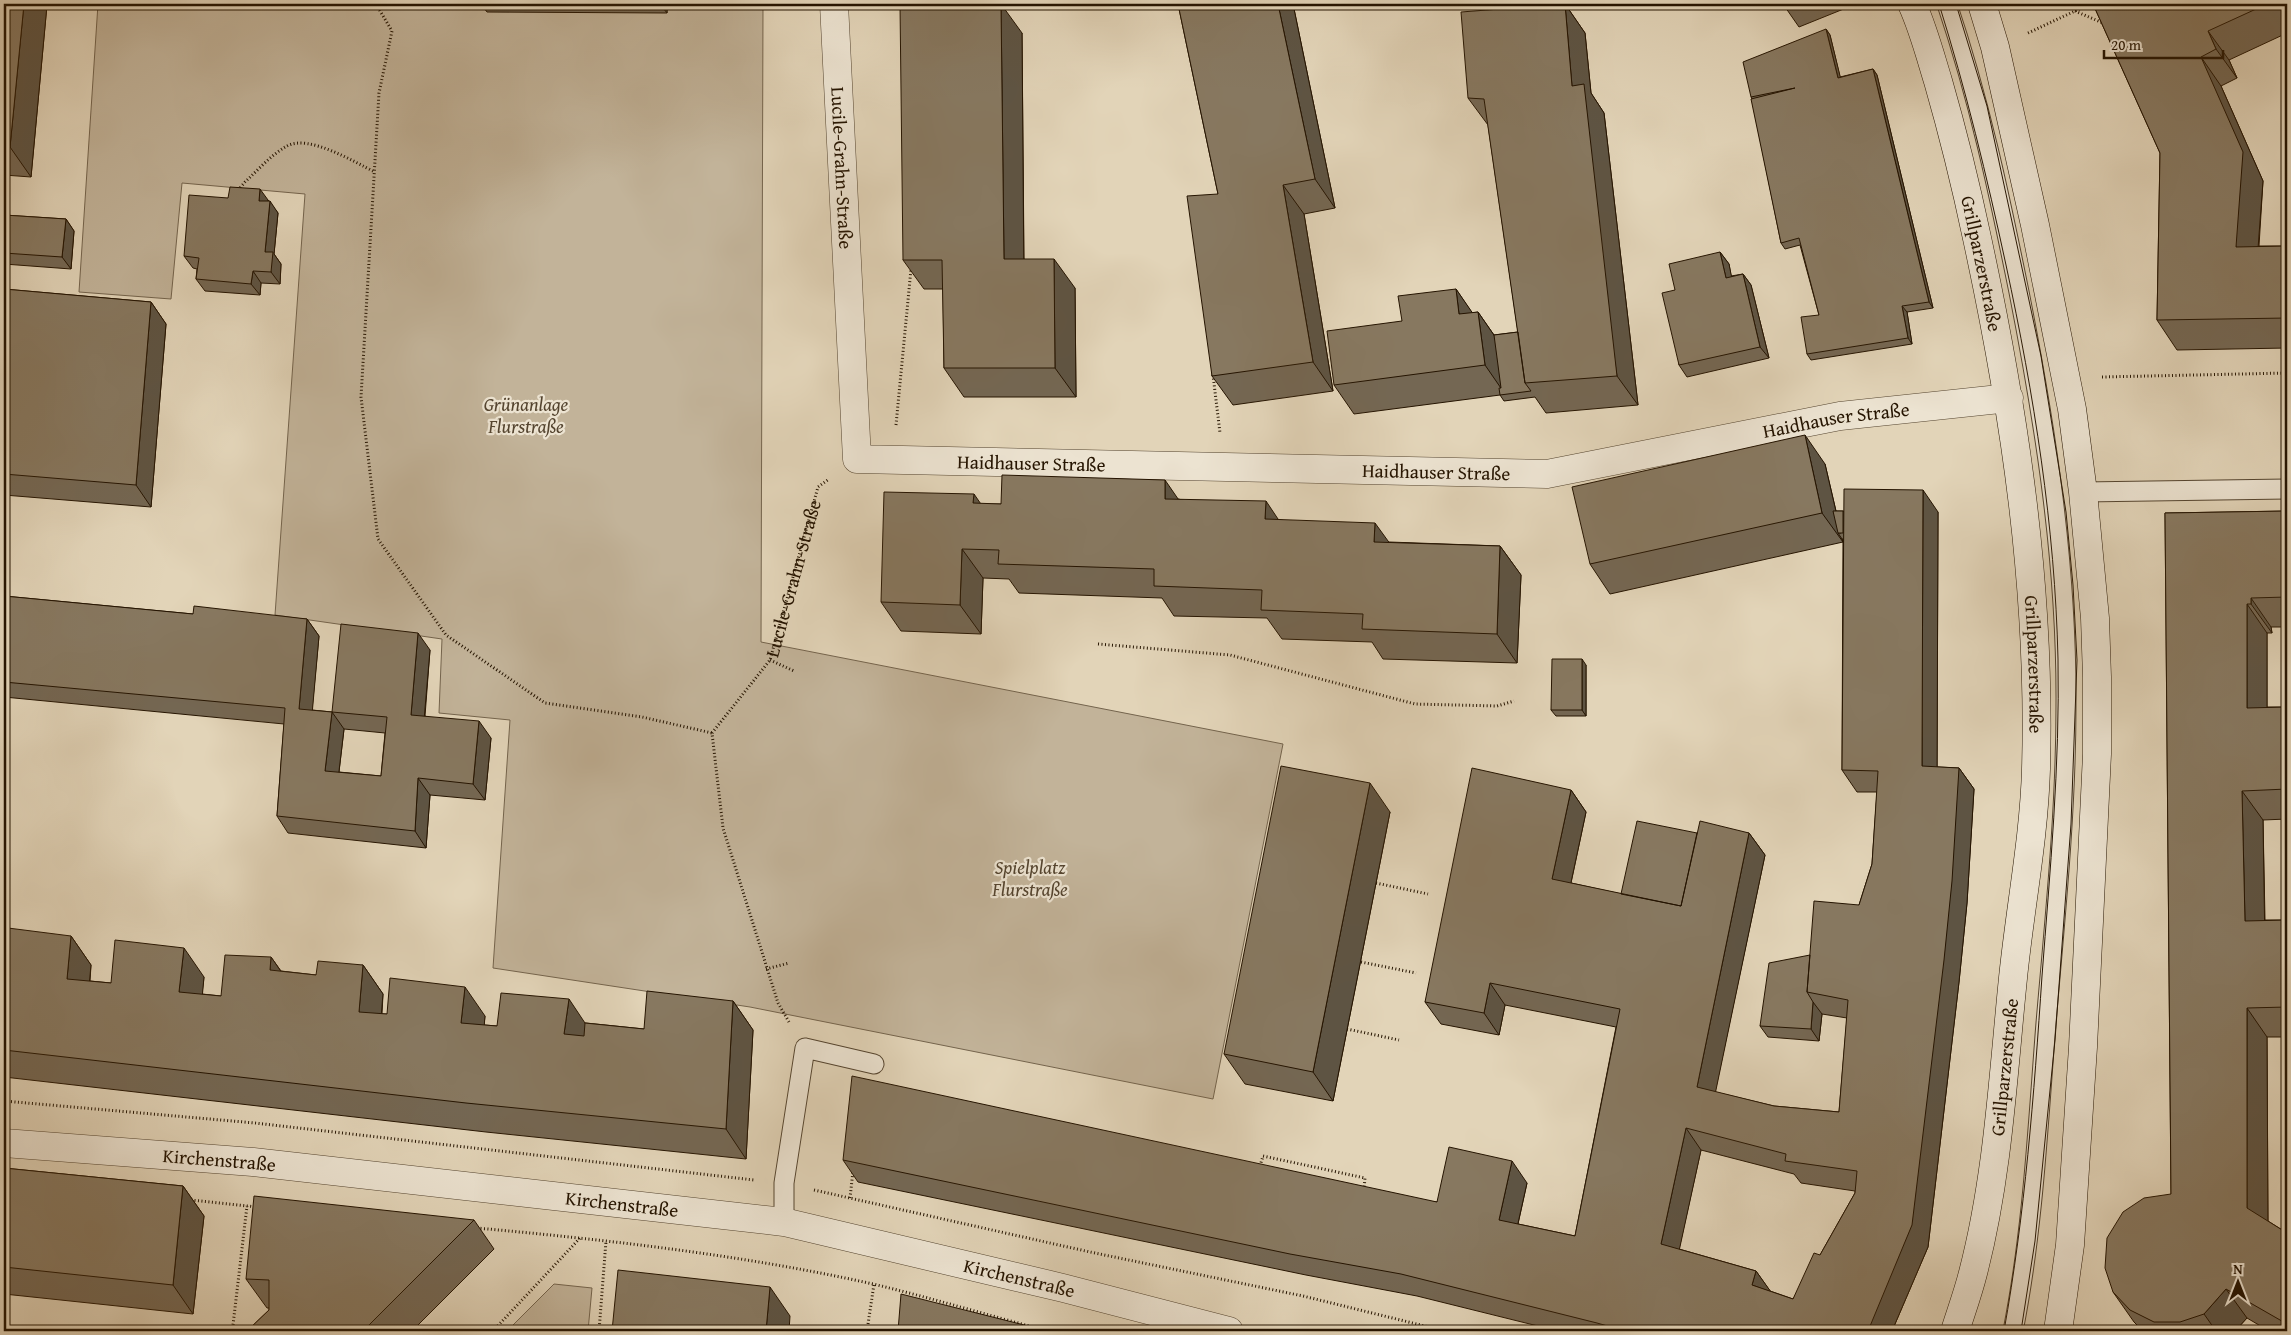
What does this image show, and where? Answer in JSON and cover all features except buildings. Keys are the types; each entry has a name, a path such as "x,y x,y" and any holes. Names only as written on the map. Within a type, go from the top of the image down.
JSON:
{"street":[{"name":"Lucile-Grahn-Straße","path":"834,4 856,459"},
{"name":"Grillparzerstraße","path":"1912,4 1932,59 1955,143 1988,289 2009,398 2021,476 2033,592 2036,667 2035,788 2001,1105 1990,1188 1973,1272 1955,1331"},
{"path":"1982,4 1995,47 2035,225 2072,409 2083,492 2095,618 2098,676 2097,754 2083,1047 2070,1245 2058,1331"},
{"name":"Haidhauser Straße","path":"856,459 1547,474 1840,416 2009,398"},
{"name":"Kirchenstraße","path":"4,1143 253,1162 784,1222 1044,1283 1229,1331"}],"lane":[{"path":"1947,4 1974,92 1994,169 2033,360 2054,496 2065,624 2066,706 2060,856 2027,1240 2013,1331"},
{"path":"2083,492 2287,489"},
{"path":"784,1222 784,1183 805,1048 874,1064"}],"path":[{"path":"376,4 392,31 379,93 361,397 378,539 446,635 545,703 642,717 712,733 723,828 778,1003 805,1048"},
{"path":"2030,33 2090,4"},
{"path":"2075,11 2110,27"},
{"path":"242,198 240,188 245,182 288,145 303,142 342,156 374,172"},
{"path":"892,460 912,266"},
{"path":"1213,369 1223,466"},
{"path":"2102,378 2287,373"},
{"name":"Lucile-Grahn-Straße","path":"712,733 770,660 818,487 856,459"},
{"path":"1098,644 1230,655 1415,704 1497,706 1514,701"},
{"path":"770,660 794,671"},
{"path":"1376,883 1428,894"},
{"path":"1361,962 1416,973"},
{"path":"766,969 789,963"},
{"path":"1347,1029 1399,1040"},
{"path":"1258,1173 1263,1156 1323,1168 1365,1178 1364,1196"},
{"path":"850,1198 853,1168"},
{"path":"188,1200 266,1208"},
{"path":"230,1331 233,1325 247,1206"},
{"path":"473,1227 606,1241 770,1265 873,1284 1048,1331"},
{"path":"493,1331 581,1238"},
{"path":"599,1331 606,1241"},
{"path":"867,1331 873,1284"}],"green space":[{"name":"Grünanlage Flurstraße","path":"98,4 763,4 761,642 1283,744 1213,1099 750,1007 493,968 510,720 439,713 442,639 275,615 305,194 182,183 171,299 79,292"},
{"path":"554,1284 592,1288 588,1331 507,1331"}],"tram line":[{"path":"1939,4 1958,69 1999,232 2026,363 2048,510 2056,609 2058,699 2051,858 2028,1154 2018,1243 2004,1331"},
{"path":"1956,4 1987,106 2041,356 2066,512 2073,585 2077,660 2071,824 2055,1040 2035,1241 2021,1331"}],"park label":[{"name":"Spielplatz Flurstraße","path":"1030,878"}]}
